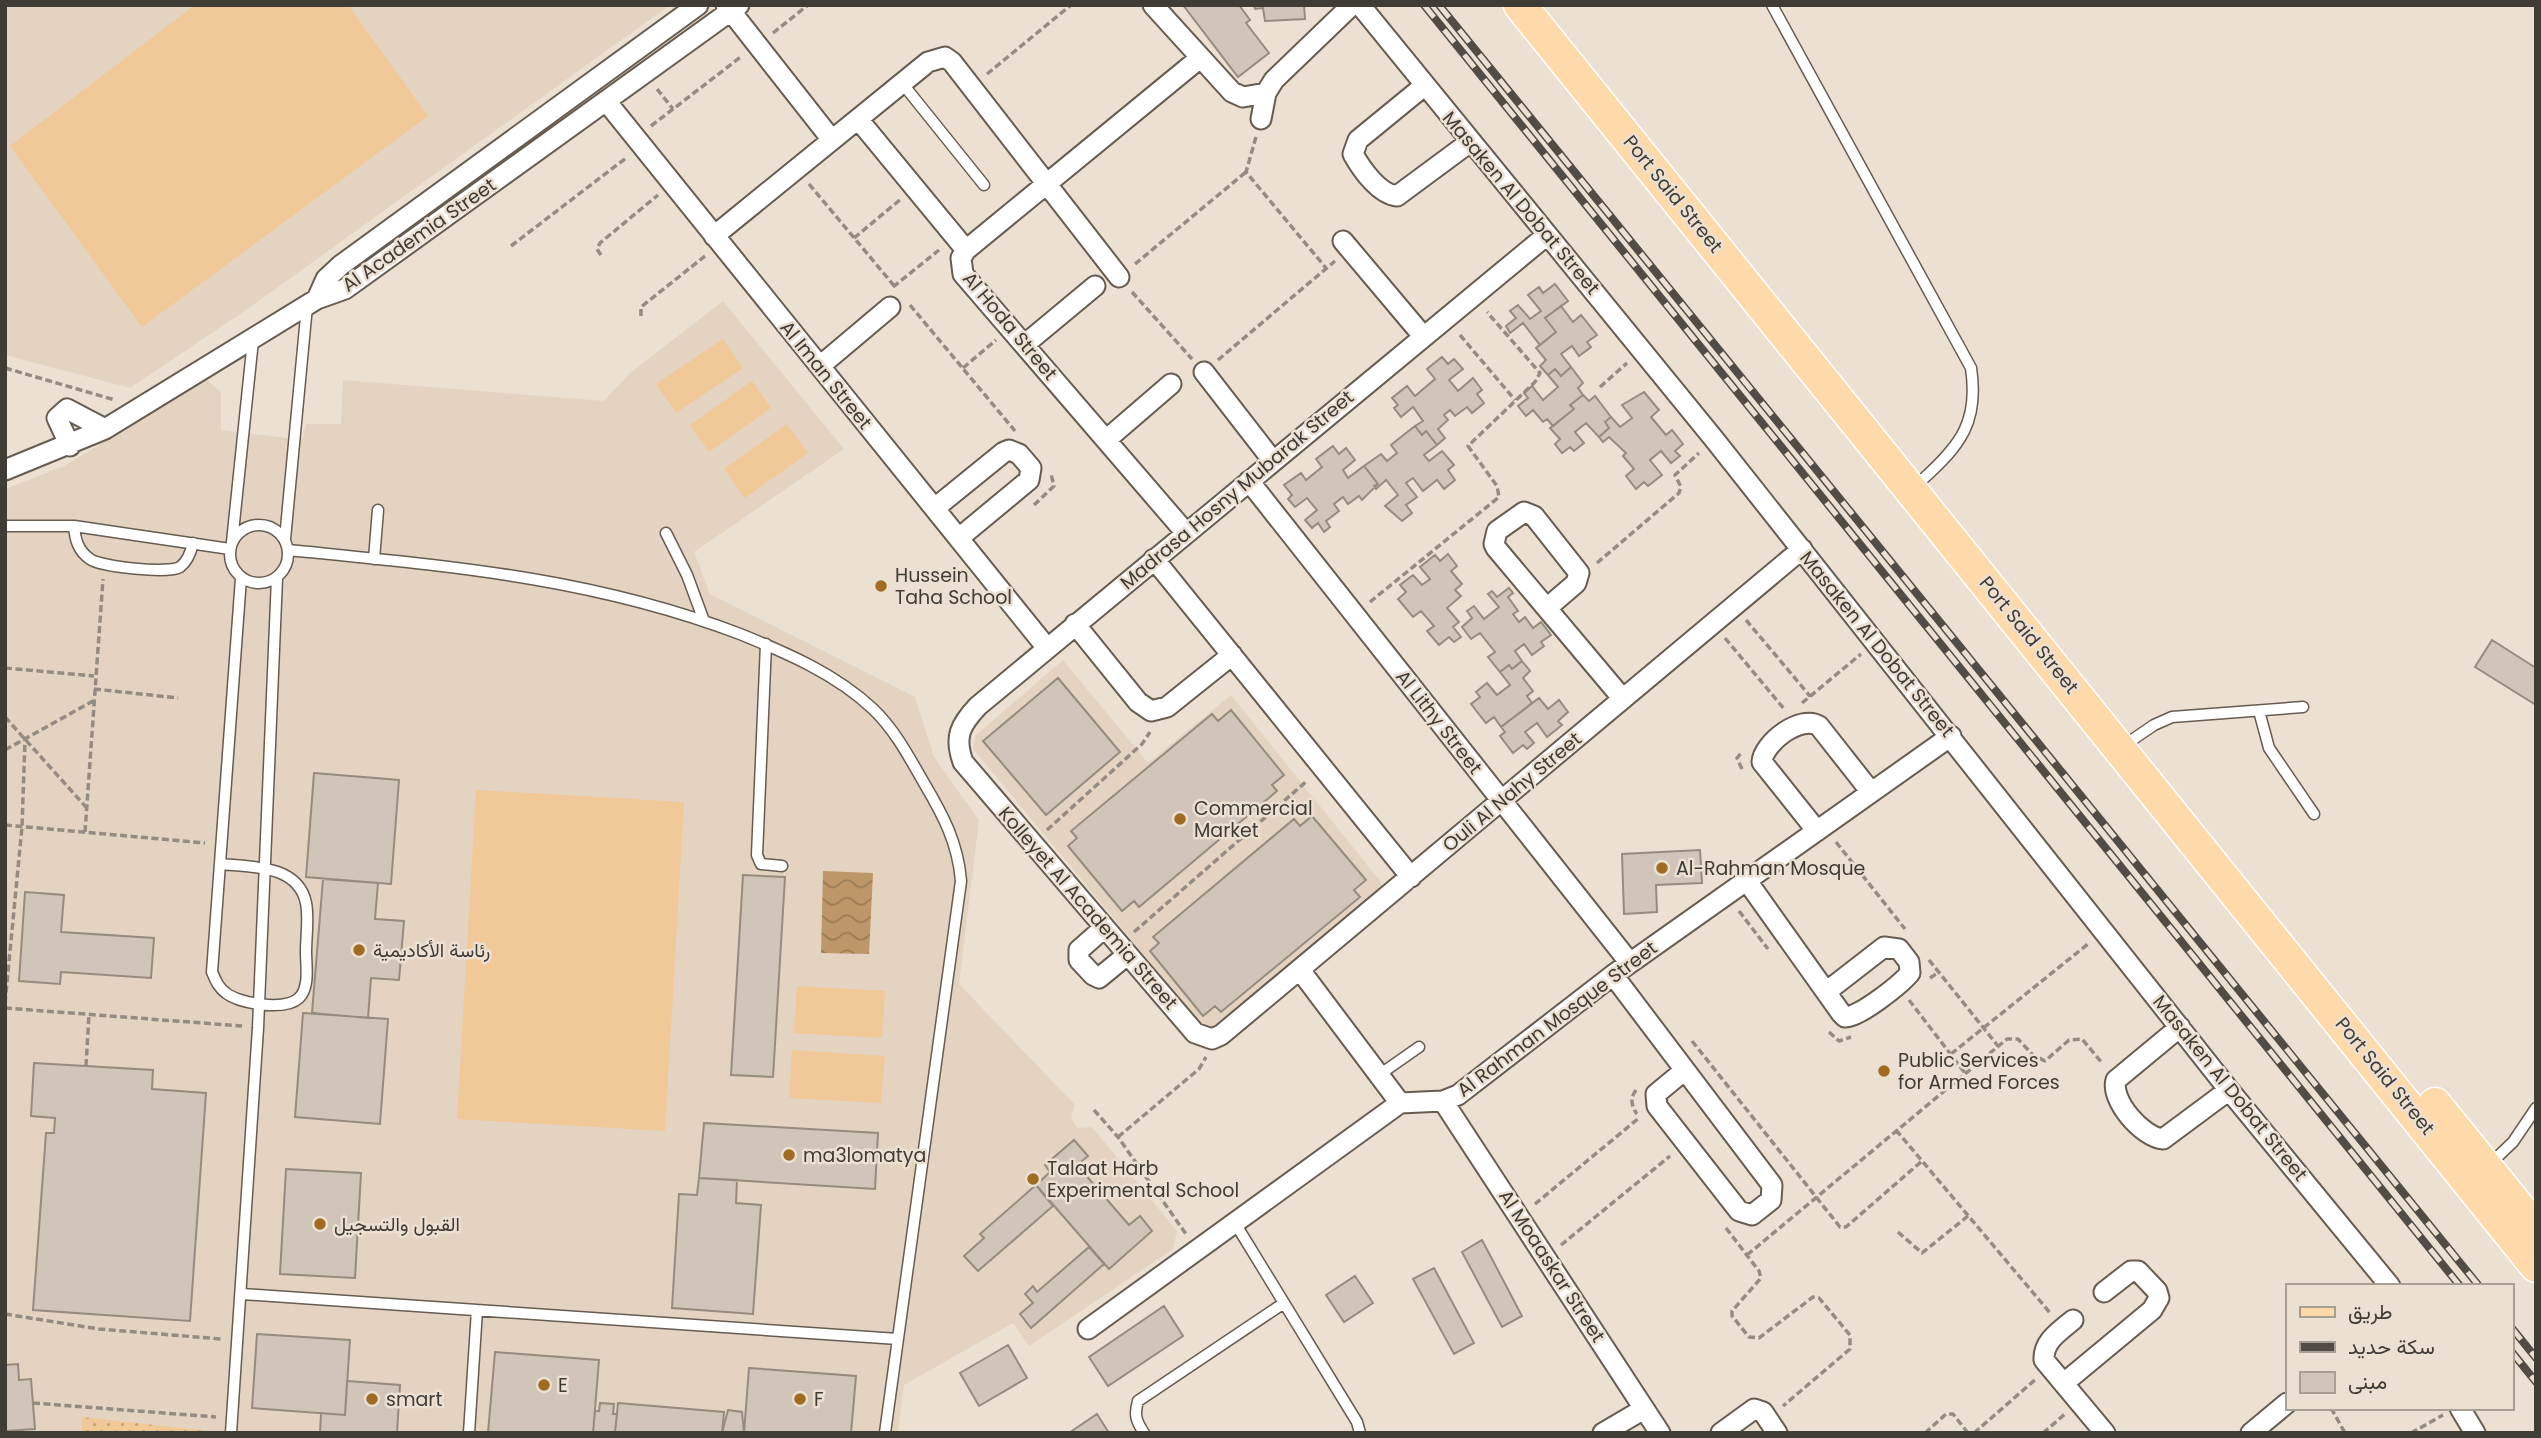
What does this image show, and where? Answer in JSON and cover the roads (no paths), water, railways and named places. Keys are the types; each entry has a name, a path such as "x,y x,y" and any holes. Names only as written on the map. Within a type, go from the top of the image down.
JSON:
{"main road":[{"name":"Port Said Street","path":"1520,5 2479,1174 2536,1228"},
{"name":"Port Said Street","path":"1549,5 1923,479 2127,745"},
{"name":"Port Said Street","path":"2479,1174 2536,1266"}],"street":[{"name":"Al Academia Street","path":"312,302 326,279 341,265 698,5"},
{"path":"1153,5 1232,92 1243,97 1266,93"},
{"path":"1261,119 1266,93 1274,80 1352,5"},
{"name":"Masaken Al Dobat Street","path":"1360,5 1714,439 2229,1090 2388,1284"},
{"name":"Al Academia Street","path":"312,302 345,289 645,74 732,7"},
{"path":"732,7 757,45 832,140"},
{"path":"717,239 796,169 902,83 936,58 944,57 952,62 1119,277"},
{"name":"Al Hoda Street","path":"1186,533 963,274 961,258 966,250 1200,58"},
{"path":"1424,86 1358,141 1353,147 1357,161 1382,190 1397,196 1470,142"},
{"name":"Al Iman Street","path":"606,101 1047,648"},
{"path":"859,118 966,250"},
{"path":"463,177 476,195"},
{"name":"Madrasa Hosny Mubarak Street","path":"963,762 958,747 958,733 965,719 1154,559 1547,235"},
{"path":"1346,245 1423,336"},
{"path":"1024,345 1095,286"},
{"path":"820,366 900,301"},
{"path":"5,470 70,446 105,429 312,302"},
{"path":"1204,372 1273,461"},
{"path":"1106,440 1171,384"},
{"path":"70,446 58,425 61,412 74,411 105,429"},
{"path":"934,508 1004,452 1009,450 1020,454 1031,468 1029,480 959,538"},
{"name":"Al Lithy Street","path":"1249,481 1630,963"},
{"path":"1547,608 1579,578 1577,568 1530,512 1518,513 1497,531 1494,544 1547,608 1623,699"},
{"name":"Ouli Al Nahy Street","path":"1212,1037 1300,970 1802,549"},
{"path":"1154,559 1411,877"},
{"path":"1075,625 1138,702 1151,711 1167,708 1232,655"},
{"path":"1817,831 1762,762 1767,748 1800,723 1813,723 1818,726 1871,792"},
{"name":"Al Rahman Mosque Street","path":"1401,1103 1443,1101 1458,1095 1613,975 1951,736"},
{"name":"Kolleyet Al Academia Street","path":"963,762 1123,950 1212,1037"},
{"path":"1747,881 1826,992 1841,1013 1850,1018 1897,985 1910,973 1911,968 1899,949 1884,947 1826,992"},
{"path":"1104,928 1079,950 1079,960 1099,978 1123,950"},
{"path":"1088,1329 1401,1103 1300,970"},
{"path":"1613,975 1685,1070 1772,1185 1771,1200 1752,1215 1739,1212 1657,1105 1656,1094 1685,1070"},
{"path":"2180,1027 2116,1080 2116,1097 2153,1138 2172,1135 2229,1090"},
{"name":"Al Moaaskar Street","path":"1443,1101 1660,1433"},
{"path":"2064,1384 2152,1310 2159,1298 2157,1291 2138,1271 2131,1271 2104,1293"},
{"path":"2068,1324 2043,1350 2043,1360 2105,1433"},
{"path":"2251,1433 2286,1404"},
{"path":"1603,1433 1644,1409"},
{"path":"1721,1433 1754,1409 1759,1409 1773,1426"},
{"path":"2461,1410 2475,1433"}],"lane":[{"path":"1772,5 1971,368 1973,400 1967,428 1949,456 1923,479"},
{"path":"902,83 984,185"},
{"path":"285,539 312,302"},
{"path":"220,864 264,868 291,880 306,904 306,981 299,998 292,1003 259,1002 229,996 218,986 212,972 241,578 230,560 253,339"},
{"path":"373,559 378,510"},
{"path":"231,545 240,532 251,525 265,524 277,530 285,539 289,550 284,570 277,578 265,583 253,583 241,578"},
{"path":"5,526 74,526 193,543 231,545"},
{"path":"74,526 81,551 91,560 104,564 172,570 186,560 193,543"},
{"path":"666,533 704,621"},
{"path":"289,550 498,572 576,585 704,621 766,645 837,681 874,710 904,748 953,838 959,859 959,902 885,1433"},
{"path":"231,1433 258,1028 277,578"},
{"path":"766,645 757,855 761,864 782,866"},
{"path":"2127,745 2154,725 2172,717 2303,707"},
{"path":"2259,711 2269,748 2314,814"},
{"path":"1379,1075 1419,1047"},
{"path":"2479,1174 2513,1142 2536,1108"},
{"path":"1235,1223 1357,1422 1360,1433"},
{"path":"242,1294 898,1339"},
{"path":"1144,1433 1136,1422 1138,1401 1284,1303"},
{"path":"469,1433 477,1310"}],"water":[{"path":"823,871 873,873 869,954 821,953"}],"railway":[{"path":"1424,5 2458,1284"},
{"path":"1439,5 2477,1284"},
{"path":"2513,1329 2536,1358"},
{"path":"2513,1353 2536,1382"}],"place":[{"name":"Hussein Taha School","path":"881,586"},
{"name":"Commercial Market","path":"1180,819"},
{"name":"Al-Rahman Mosque","path":"1662,868"},
{"name":"رئاسة الأكاديمية","path":"359,950"},
{"name":"Public Services for Armed Forces","path":"1884,1071"},
{"name":"ma3lomatya","path":"789,1155"},
{"name":"Talaat Harb Experimental School","path":"1033,1179"},
{"name":"القبول والتسجيل","path":"320,1224"},
{"name":"E","path":"544,1385"},
{"name":"smart","path":"372,1399"},
{"name":"F","path":"800,1399"}]}
